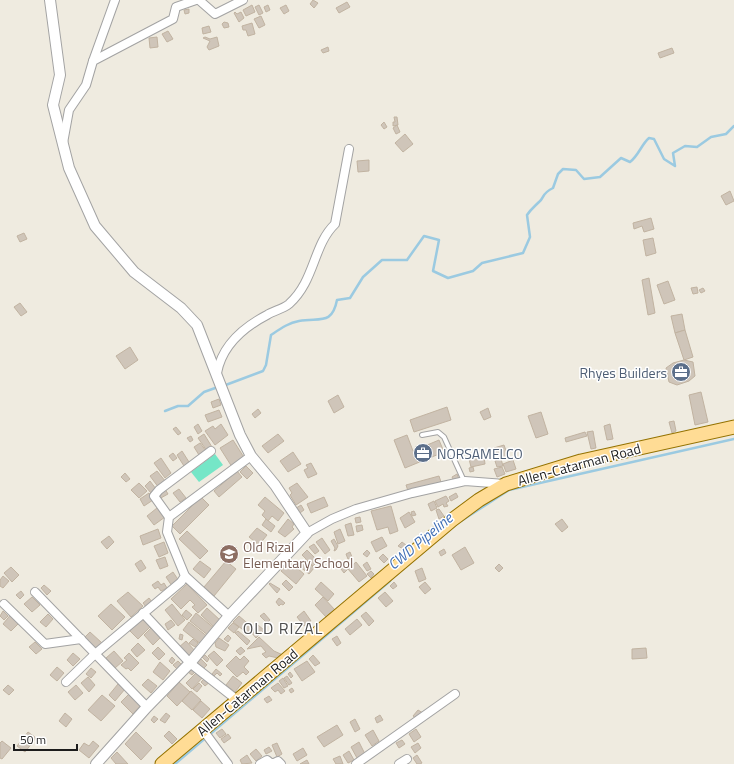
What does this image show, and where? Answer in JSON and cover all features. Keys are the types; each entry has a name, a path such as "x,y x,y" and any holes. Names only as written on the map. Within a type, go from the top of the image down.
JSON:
{"main road":[{"name":"Allen-Catarman Road","path":"162,764 452,520 479,500 506,484 581,461 734,427"}],"street":[{"path":"50,0 60,76 53,105 69,168 95,226 134,272 190,316 197,324 240,435 251,456 275,485 306,533"},
{"path":"63,144 69,110 86,85 115,0"},
{"path":"93,61 172,19 176,7 198,0 215,14 243,0"},
{"path":"218,378 218,364 225,350 243,330 266,315 288,305 304,287 327,231 335,224 349,149"},
{"path":"211,451 158,490 154,496 169,517 167,532 185,576 229,616"},
{"path":"169,517 251,456"},
{"path":"96,764 147,707 190,663 229,616 306,533 332,519 356,509 412,493 464,481 506,484"},
{"path":"66,682 96,654 161,599 185,576"},
{"path":"34,592 147,707"},
{"path":"4,604 45,644 81,639"},
{"path":"143,613 190,663 237,700"},
{"path":"356,764 455,694"},
{"path":"202,730 228,764"},
{"path":"399,764 406,759"},
{"path":"260,764 267,760 272,764 278,761 281,764"}],"lane":[{"path":"422,436 438,432 444,437 464,481"}],"green space":[{"path":"215,454 223,465 199,482 191,472"}],"building":[{"path":"313,0 318,3 314,8 310,4"},
{"path":"347,2 350,7 339,13 336,8"},
{"path":"252,5 255,12 246,16 243,10"},
{"path":"259,5 263,13 259,15 255,7"},
{"path":"268,5 270,10 266,12 264,7"},
{"path":"286,5 289,11 284,14 280,8"},
{"path":"189,9 189,13 185,14 184,10"},
{"path":"235,12 237,14 241,12 244,18 239,22 234,13"},
{"path":"261,16 265,25 259,28 254,19"},
{"path":"224,22 228,23 229,27 224,28 222,24"},
{"path":"252,23 255,34 248,36 246,30 243,30 242,26"},
{"path":"209,26 211,32 203,34 202,28"},
{"path":"168,31 173,39 167,42 162,34"},
{"path":"157,37 158,47 150,48 149,38"},
{"path":"205,37 210,39 217,37 219,46 209,50 207,47 210,41 203,38"},
{"path":"328,47 329,51 323,53 321,50"},
{"path":"672,48 674,53 660,58 658,53"},
{"path":"394,117 397,117 398,125 393,126 393,122 395,122"},
{"path":"384,122 387,127 384,129 381,125"},
{"path":"397,125 400,132 396,134 393,128"},
{"path":"405,134 413,144 403,152 395,143"},
{"path":"369,160 369,171 358,172 357,161"},
{"path":"730,191 734,201 726,205 721,196"},
{"path":"651,218 654,229 644,232 642,226 634,229 633,223"},
{"path":"24,233 27,239 20,242 17,236"},
{"path":"653,238 656,253 646,256 643,240"},
{"path":"649,278 655,313 648,315 642,280"},
{"path":"668,281 675,300 664,304 657,285"},
{"path":"697,287 698,293 693,294 691,288"},
{"path":"703,288 705,291 701,293 699,290"},
{"path":"20,303 27,312 21,316 14,307"},
{"path":"682,314 685,330 675,333 671,316"},
{"path":"685,330 693,357 684,360 675,333"},
{"path":"130,347 138,360 125,369 116,356"},
{"path":"684,360 693,362 695,376 689,381 677,385 669,382 666,368 673,363"},
{"path":"701,392 708,422 695,425 689,395"},
{"path":"338,395 344,407 334,413 328,401"},
{"path":"219,399 221,405 213,408 211,402"},
{"path":"447,407 451,420 414,432 410,420"},
{"path":"488,408 491,417 484,420 480,412"},
{"path":"258,409 261,413 255,418 252,414"},
{"path":"219,410 222,417 208,422 205,415"},
{"path":"541,412 548,434 536,438 528,416"},
{"path":"674,421 676,431 672,433 669,422"},
{"path":"198,424 202,431 198,434 194,427"},
{"path":"221,424 228,435 215,445 205,431 213,426 215,429"},
{"path":"610,424 613,439 607,440 604,426"},
{"path":"176,427 181,433 178,435 173,429"},
{"path":"593,431 596,448 591,449 587,432"},
{"path":"585,432 587,436 566,442 565,438"},
{"path":"204,434 212,447 207,451 198,438"},
{"path":"278,434 284,441 268,453 262,446"},
{"path":"407,435 413,451 439,440 444,452 405,468 394,440"},
{"path":"191,436 193,440 190,442 187,438"},
{"path":"233,440 245,459 232,467 220,448"},
{"path":"200,443 206,451 199,455 194,447"},
{"path":"504,445 508,456 498,459 494,448"},
{"path":"182,451 189,462 184,466 177,455"},
{"path":"293,452 301,464 288,472 280,461"},
{"path":"173,453 177,458 173,461 169,456"},
{"path":"484,456 485,464 471,467 469,459"},
{"path":"161,458 171,473 165,478 154,463"},
{"path":"501,459 503,466 497,467 495,461"},
{"path":"513,460 516,469 506,472 503,464"},
{"path":"311,463 317,474 308,478 304,470 308,468 306,465"},
{"path":"246,466 253,473 247,479 240,472"},
{"path":"473,467 474,471 470,472 469,468"},
{"path":"502,467 505,474 497,477 494,469"},
{"path":"157,471 166,482 159,488 150,476"},
{"path":"237,471 242,477 219,497 214,491"},
{"path":"125,473 130,479 126,482 121,477"},
{"path":"457,474 459,479 454,481 452,477"},
{"path":"439,476 441,482 408,491 406,485"},
{"path":"150,481 156,489 151,493 145,486"},
{"path":"139,483 147,491 139,498 131,490"},
{"path":"297,483 308,497 296,505 290,495 292,493 289,488"},
{"path":"165,489 168,494 159,499 156,494"},
{"path":"179,489 186,498 180,502 173,493"},
{"path":"149,493 153,500 144,506 140,499"},
{"path":"456,493 458,497 451,501 449,497"},
{"path":"446,496 449,501 446,503 448,506 444,507 443,504 438,507 435,501"},
{"path":"201,497 209,505 180,534 172,526"},
{"path":"265,497 284,513 278,521 272,516 268,521 262,515 265,511 258,505"},
{"path":"324,497 328,506 311,513 307,504"},
{"path":"434,501 437,508 431,511 428,504"},
{"path":"301,505 304,510 297,515 293,510"},
{"path":"391,506 398,531 390,534 388,527 377,530 371,511"},
{"path":"157,508 165,517 154,525 147,516"},
{"path":"439,509 444,516 439,519 436,510"},
{"path":"414,511 416,515 412,516 411,512"},
{"path":"409,512 415,522 405,528 400,518"},
{"path":"360,517 361,522 356,523 355,518"},
{"path":"266,519 275,526 271,532 262,525"},
{"path":"288,519 294,524 292,527 294,529 285,537 278,532"},
{"path":"562,519 568,527 562,532 555,524"},
{"path":"351,523 354,535 348,536 345,525"},
{"path":"362,525 363,530 357,532 356,526"},
{"path":"257,528 267,535 259,545 249,537"},
{"path":"158,529 161,538 143,545 140,536"},
{"path":"340,529 345,541 338,544 334,532"},
{"path":"187,531 208,551 200,559 179,539"},
{"path":"109,536 114,542 107,549 101,542"},
{"path":"382,537 387,546 376,552 371,542"},
{"path":"322,538 330,550 325,554 316,542"},
{"path":"334,539 338,546 334,551 335,548 331,541"},
{"path":"164,542 168,553 159,557 154,546"},
{"path":"402,542 406,545 403,549 398,546"},
{"path":"314,544 319,551 315,554 309,547"},
{"path":"465,547 474,563 461,570 452,555"},
{"path":"444,549 446,553 441,556 439,552"},
{"path":"307,550 318,561 313,566 302,555"},
{"path":"367,550 370,553 367,557 363,554"},
{"path":"350,552 352,557 348,559 346,554"},
{"path":"383,554 388,559 384,563 379,558"},
{"path":"165,557 168,566 160,569 156,560"},
{"path":"305,559 314,568 309,574 299,566"},
{"path":"141,560 146,568 140,572 135,564"},
{"path":"200,561 211,569 204,578 193,569"},
{"path":"226,561 236,569 214,596 204,587"},
{"path":"289,561 304,574 296,584 281,571"},
{"path":"356,562 367,576 359,582 348,569"},
{"path":"367,562 371,569 367,571 363,565"},
{"path":"499,564 503,568 499,572 495,568"},
{"path":"344,566 348,569 344,573 341,569"},
{"path":"11,567 19,575 12,582 4,573"},
{"path":"422,568 426,579 419,582 415,571"},
{"path":"371,571 374,574 371,578 367,574"},
{"path":"173,572 179,581 172,586 166,577"},
{"path":"3,576 9,581 3,588 0,586 0,580"},
{"path":"286,580 293,587 289,591 282,584"},
{"path":"158,581 161,585 164,583 167,588 161,591 158,587 155,589 152,585"},
{"path":"321,582 334,594 328,601 315,589"},
{"path":"394,582 397,586 393,589 390,586"},
{"path":"425,582 431,589 425,594 419,587"},
{"path":"270,583 280,589 277,593 269,584"},
{"path":"187,584 207,605 198,613 192,607 195,605 190,600 181,609 171,599"},
{"path":"44,585 51,591 47,595 41,588"},
{"path":"21,591 24,595 20,599 16,595"},
{"path":"128,592 143,606 131,617 117,601"},
{"path":"385,592 393,601 386,607 378,598"},
{"path":"32,597 40,605 32,612 24,604"},
{"path":"323,597 335,610 326,617 315,605"},
{"path":"149,598 152,602 146,607 143,603"},
{"path":"279,598 285,603 283,605 281,604 279,606 276,602"},
{"path":"111,604 125,617 112,630 98,616"},
{"path":"172,604 185,620 178,626 165,610"},
{"path":"207,608 221,621 215,628 201,615"},
{"path":"186,610 192,615 187,620 182,615"},
{"path":"3,611 8,616 4,620 0,616"},
{"path":"304,611 311,621 304,626 297,617"},
{"path":"366,612 374,621 369,626 361,616"},
{"path":"12,613 21,621 11,631 3,624"},
{"path":"196,613 215,629 209,636 190,621"},
{"path":"264,613 270,620 267,623 260,616"},
{"path":"48,614 53,619 46,627 40,622"},
{"path":"239,616 252,627 247,633 233,622"},
{"path":"142,619 150,627 138,639 130,631"},
{"path":"357,619 362,625 350,635 345,629"},
{"path":"171,620 175,625 168,630 165,624"},
{"path":"189,622 208,637 202,645 183,630"},
{"path":"233,623 239,627 234,633 228,628"},
{"path":"258,625 264,630 256,638 251,632"},
{"path":"152,627 161,637 153,645 144,635"},
{"path":"238,631 250,641 247,645 235,633"},
{"path":"90,632 102,643 96,649 84,638"},
{"path":"180,634 183,635 182,640 179,639"},
{"path":"228,635 231,638 228,642 224,639"},
{"path":"337,636 341,643 337,646 332,639"},
{"path":"259,637 274,651 283,655 278,658 269,656 266,658 262,654 266,652 261,646 247,649"},
{"path":"219,638 229,645 225,651 216,647 215,643"},
{"path":"193,639 198,643 195,647 189,643"},
{"path":"186,641 196,652 189,659 178,648"},
{"path":"35,642 42,649 36,654 29,647"},
{"path":"138,643 145,650 137,657 131,650"},
{"path":"158,647 165,654 159,660 152,653"},
{"path":"241,647 245,651 240,655 236,651"},
{"path":"646,648 647,658 632,659 632,649"},
{"path":"114,651 123,661 115,668 106,658"},
{"path":"214,651 223,660 217,666 208,656"},
{"path":"73,653 80,659 73,666 67,660"},
{"path":"129,653 139,663 131,671 121,665 127,660 124,658"},
{"path":"205,655 209,659 207,662 202,657"},
{"path":"313,655 320,663 315,666 309,659"},
{"path":"236,656 240,660 244,656 249,661 244,667 249,672 246,675 243,672 237,677 226,666"},
{"path":"172,657 175,660 172,664 169,661"},
{"path":"201,659 207,665 203,669 197,662"},
{"path":"178,661 182,665 177,669 173,665"},
{"path":"307,661 315,672 302,681 294,669"},
{"path":"160,662 170,671 163,680 153,672"},
{"path":"57,667 64,673 57,681 50,675"},
{"path":"91,668 96,672 91,678 86,674"},
{"path":"191,669 195,672 192,675 188,672"},
{"path":"216,669 222,674 220,676 217,673 214,676 212,674"},
{"path":"199,670 204,676 192,689 186,683"},
{"path":"290,672 293,676 291,678 288,674"},
{"path":"233,676 242,683 235,692 226,685"},
{"path":"287,676 292,683 289,685 284,678"},
{"path":"88,677 95,685 89,692 81,683"},
{"path":"206,677 211,681 205,686 201,682"},
{"path":"283,678 288,686 284,688 279,681"},
{"path":"148,679 157,686 151,693 142,685"},
{"path":"179,682 190,692 177,706 167,696"},
{"path":"199,683 202,686 197,692 193,689"},
{"path":"278,683 285,691 281,694 278,690 275,692 271,688"},
{"path":"118,684 125,689 115,701 109,695"},
{"path":"8,685 14,690 9,695 3,690"},
{"path":"76,685 83,693 75,700 68,692"},
{"path":"292,688 294,691 291,693 289,690"},
{"path":"191,691 201,700 192,710 182,701"},
{"path":"129,694 141,705 133,714 121,702"},
{"path":"102,695 115,706 101,721 88,710"},
{"path":"269,696 272,700 267,703 264,699"},
{"path":"201,701 210,709 202,718 193,710"},
{"path":"418,710 423,713 418,720 413,716"},
{"path":"65,713 72,719 66,727 59,721"},
{"path":"166,713 170,716 165,723 160,720"},
{"path":"380,715 383,720 377,723 375,718"},
{"path":"154,716 158,719 154,723 151,720"},
{"path":"355,719 360,729 355,732 350,722"},
{"path":"337,725 343,735 324,747 317,737"},
{"path":"222,729 226,734 220,738 216,733"},
{"path":"416,729 421,737 414,742 409,734"},
{"path":"373,730 379,741 372,746 365,735"},
{"path":"169,731 177,739 172,744 164,736"},
{"path":"28,732 36,738 25,752 17,746"},
{"path":"136,732 152,748 141,760 125,744"},
{"path":"228,734 231,738 224,743 221,739"},
{"path":"402,740 405,744 399,748 396,743"},
{"path":"2,741 11,748 2,759 0,758 0,743"},
{"path":"93,741 99,746 89,758 79,750 84,743 89,746"},
{"path":"359,742 365,754 357,758 351,747"},
{"path":"277,743 282,754 277,757 272,745"},
{"path":"418,743 421,748 415,753 411,747"},
{"path":"269,747 272,751 266,754 264,750"},
{"path":"303,748 307,755 297,761 293,754"},
{"path":"256,749 262,756 256,761 250,754"},
{"path":"349,751 354,760 348,763 343,755"},
{"path":"117,752 128,764 116,764 111,758"},
{"path":"247,755 252,763 242,764 240,760"},
{"path":"417,755 422,763 420,764 417,764 413,758"},
{"path":"340,756 343,764 336,764 333,759"},
{"path":"307,760 309,764 300,764"}],"waterway":[{"path":"223,386 263,371 266,365 271,335 291,323 324,319 328,317 332,314 337,300 350,298 363,277 382,260 407,260 424,236 439,240 433,271 448,278 473,271 482,263 523,253 530,237 527,215 545,194 553,188 558,174 563,169 576,170 584,179 600,177 621,158 630,162 649,138 654,139 664,159 675,166 673,153 685,146 697,147 711,137 726,134 734,126"},
{"path":"165,411 178,406 188,406 204,392 218,387"},
{"name":"CWD Pipeline","path":"461,521 509,490 734,439"},
{"name":"CWD Pipeline","path":"175,764 390,581"}],"place":[{"name":"Rhyes Builders","path":"681,372"},
{"name":"NORSAMELCO","path":"423,453"},
{"name":"Old Rizal Elementary School","path":"229,554"}],"district":[{"name":"OLD RIZAL","path":"283,628"}]}
